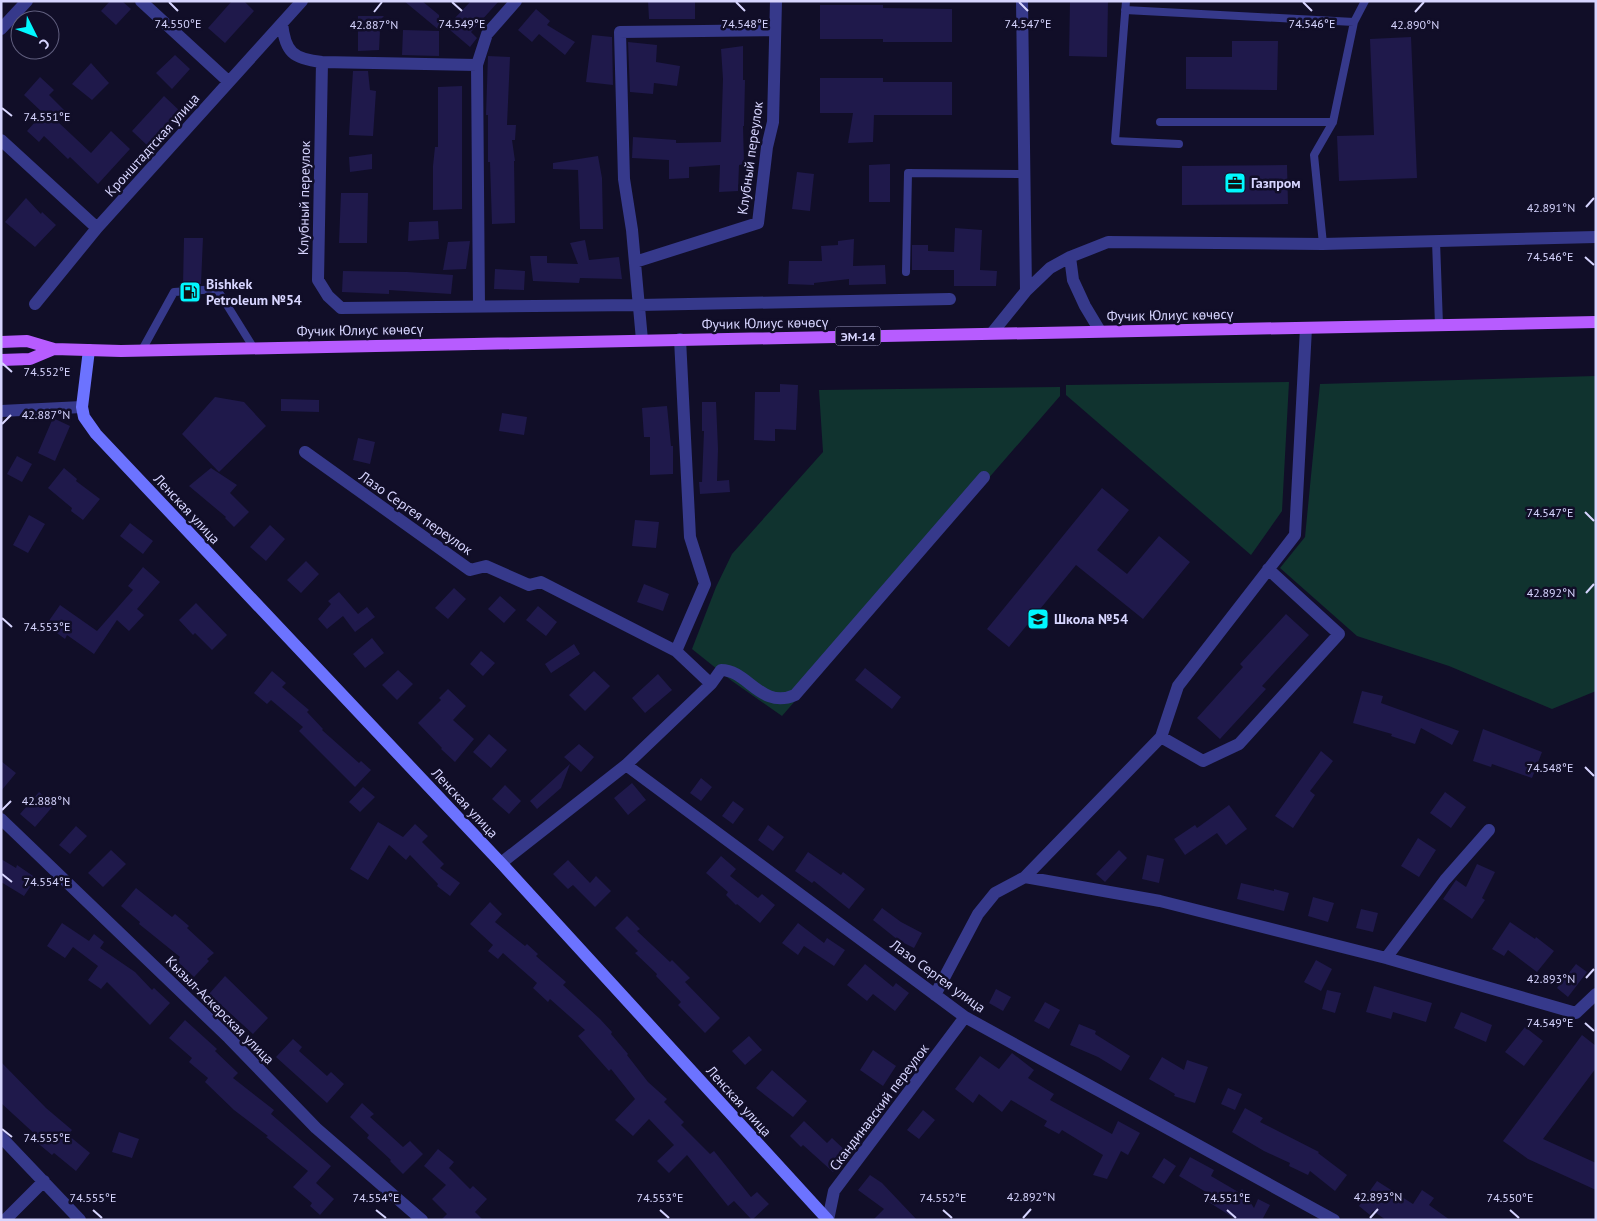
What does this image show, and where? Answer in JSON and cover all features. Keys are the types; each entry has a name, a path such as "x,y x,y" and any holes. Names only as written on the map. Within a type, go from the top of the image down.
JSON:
{"main road":[{"name":"Фучик Юлиус көчөсү","path":"1,342 27,342 54,349 142,350 1596,322"},
{"name":"Фучик Юлиус көчөсү","path":"1,360 30,359 54,349"},
{"path":"82,407 89,350"},
{"name":"Ленская улица","path":"82,407 84,417 96,434 501,863 828,1220"}],"street":[{"path":"1,29 27,1"},
{"path":"141,1 229,82"},
{"name":"Кронштадтская улица","path":"36,304 97,228 302,1"},
{"path":"479,307 477,65 487,34 516,1"},
{"name":"Клубный переулок","path":"635,262 758,222 767,147 773,122 776,1"},
{"path":"1022,1 1026,291"},
{"path":"282,23 284,40 293,54 305,60 322,62 477,65"},
{"path":"642,340 632,230 624,179 620,32 774,30"},
{"name":"Клубный переулок","path":"322,62 318,280 328,296 341,308 639,306 950,299"},
{"path":"1,140 97,228"},
{"path":"992,334 1026,291 1050,268 1070,257 1108,242 1324,244 1596,237"},
{"path":"1070,257 1073,280 1085,306 1100,331"},
{"path":"935,995 978,914 995,893 1025,877 1161,737 1178,686 1295,535 1306,328"},
{"path":"676,651 705,584 690,537 680,339"},
{"path":"1,411 82,407"},
{"name":"Лазо Сергея переулок","path":"305,452 470,570 486,566 529,585 540,582 676,651 711,684"},
{"path":"501,863 626,765 711,684 721,670 730,670 762,694 779,698 795,695 984,477"},
{"path":"1161,737 1203,761 1239,744 1339,634 1268,569"},
{"name":"Лазо Сергея улица","path":"626,765 965,1017 1334,1220"},
{"name":"Кызыл-Аскерская улица","path":"1,819 229,1038 316,1128 422,1220"},
{"path":"1386,958 1445,880 1489,830"},
{"path":"1025,877 1160,901 1386,958 1576,1013 1596,994"},
{"name":"Скандинавский переулок","path":"828,1220 834,1191 965,1017"},
{"path":"1,1137 80,1220"},
{"path":"5,1220 44,1181"}],"lane":[{"path":"1126,1 1115,141 1179,144"},
{"path":"1324,244 1314,155 1333,122 1354,22 1365,1"},
{"path":"1125,10 1354,22"},
{"path":"1160,122 1333,122"},
{"path":"906,272 908,173 1025,174"},
{"path":"1436,241 1439,325"},
{"path":"142,350 174,292 217,289 253,347"}],"green space":[{"path":"1596,376 1596,691 1552,709 1449,666 1357,636 1280,568 1305,537 1320,384"},
{"path":"1289,382 1282,511 1251,555 1066,395 1066,385"},
{"path":"1060,387 1060,396 782,716 732,681 692,649 716,587 732,554 823,452 819,390"}],"building":[{"path":"110,1 122,1 131,9 116,25 101,11"},
{"path":"232,1 244,1 254,11 225,43 208,28"},
{"path":"404,1 422,1 439,15 439,30"},
{"path":"471,1 499,1 471,32 477,38 470,47 450,30 454,19"},
{"path":"648,1 695,1 695,19 649,19"},
{"path":"1070,1 1108,1 1107,57 1069,56"},
{"path":"820,5 883,5 883,8 952,9 952,42 883,42 883,39 820,39"},
{"path":"536,9 550,21 547,25 575,42 565,55 539,34 532,42 518,30"},
{"path":"358,16 384,16 371,30 380,30 379,50 358,51"},
{"path":"403,30 439,31 439,56 402,55"},
{"path":"592,35 612,37 613,85 586,82"},
{"path":"1411,37 1417,178 1339,181 1337,136 1374,135 1370,39"},
{"path":"1232,41 1278,41 1277,90 1186,89 1186,57 1232,57"},
{"path":"628,42 657,45 656,62 680,66 677,86 654,83 653,94 630,92"},
{"path":"743,46 743,80 745,80 744,164 739,165 738,191 719,192 720,165 689,167 689,178 669,179 669,160 632,158 633,137 676,140 676,143 721,142 723,79 721,49"},
{"path":"175,55 190,69 172,89 156,73"},
{"path":"488,56 510,57 507,125 516,125 515,140 512,140 515,161 515,223 492,224 490,162 488,162 488,115 486,115"},
{"path":"91,63 109,83 92,100 72,84"},
{"path":"353,71 368,71 370,90 376,91 373,136 349,135"},
{"path":"40,77 54,90 49,95 66,112 57,121 91,153 111,131 130,149 98,184 70,157 68,159 44,136 39,142 27,131 43,113 24,95"},
{"path":"820,78 883,78 883,82 952,82 952,115 874,115 873,142 848,143 853,113 820,113"},
{"path":"462,86 462,209 433,210 433,166 435,147 438,147 438,87"},
{"path":"164,96 182,113 150,148 132,131"},
{"path":"372,154 372,169 350,172 349,157"},
{"path":"598,156 602,178 603,229 580,229 578,170 553,169 553,163"},
{"path":"890,164 890,202 869,202 869,165"},
{"path":"1287,165 1288,204 1182,205 1182,166"},
{"path":"797,172 814,174 810,211 792,209"},
{"path":"341,193 368,193 367,243 339,243"},
{"path":"26,198 41,214 42,212 56,225 35,247 5,222"},
{"path":"438,221 439,239 408,241 409,222"},
{"path":"955,228 982,230 980,270 997,271 996,286 954,286 954,270 912,270 912,245 928,245 928,251 954,252"},
{"path":"184,238 203,238 201,284 183,285"},
{"path":"854,239 853,266 885,265 886,284 849,285 849,279 814,283 814,285 788,284 789,261 822,261 821,246 838,245 838,241"},
{"path":"585,240 589,260 619,257 622,279 580,278 579,283 533,281 530,256 547,256 547,263 578,264 570,243"},
{"path":"470,241 466,269 443,270 448,242"},
{"path":"495,269 525,271 524,290 494,289"},
{"path":"343,271 453,275 451,294 389,290 389,294 342,292"},
{"path":"780,384 798,385 796,430 775,429 775,441 754,440 755,392 780,392"},
{"path":"215,397 244,402 266,426 219,472 182,434"},
{"path":"281,399 319,400 319,412 281,411"},
{"path":"702,402 716,402 717,481 729,480 730,492 700,494 699,482 702,482 704,431 702,431"},
{"path":"667,406 671,446 673,446 673,474 650,475 650,437 644,437 642,408"},
{"path":"502,413 527,417 524,435 499,431"},
{"path":"53,418 70,426 55,461 38,453"},
{"path":"358,438 375,442 370,464 353,460"},
{"path":"17,456 32,464 22,482 7,474"},
{"path":"64,468 77,479 76,481 100,499 83,520 48,488"},
{"path":"211,468 237,485 230,493 249,512 234,527 226,517 189,486"},
{"path":"1102,488 1129,510 1097,550 1127,574 1159,536 1190,562 1143,619 1076,565 1009,647 987,629"},
{"path":"29,515 45,524 28,553 13,545"},
{"path":"635,520 659,522 656,548 632,546"},
{"path":"130,523 153,541 143,554 120,536"},
{"path":"270,525 285,539 266,561 250,547"},
{"path":"306,561 319,574 301,593 287,580"},
{"path":"143,567 160,582 137,609 144,615 129,631 117,620 94,654 67,635 65,639 46,625 60,605 97,631 133,590 128,586"},
{"path":"644,584 669,594 663,611 637,602"},
{"path":"454,588 466,599 448,619 435,608"},
{"path":"339,592 358,614 367,607 375,617 355,632 343,616 327,629 318,619 331,604 328,601"},
{"path":"500,596 516,610 504,623 488,609"},
{"path":"196,603 227,635 212,650 195,633 193,635 179,620"},
{"path":"538,606 557,622 546,636 526,620"},
{"path":"1286,614 1309,635 1262,686 1266,689 1220,739 1197,718 1243,667 1240,664"},
{"path":"372,638 384,653 365,668 353,654"},
{"path":"574,644 580,654 551,673 545,664"},
{"path":"481,651 495,663 483,676 470,664"},
{"path":"865,668 901,697 892,709 855,680"},
{"path":"398,670 413,684 397,700 382,685"},
{"path":"272,671 286,683 282,687 309,710 307,712 322,730 359,763 361,761 371,770 355,787 299,731 303,727 271,700 267,704 254,693"},
{"path":"594,671 610,686 585,711 569,695"},
{"path":"658,674 672,690 645,713 632,698"},
{"path":"448,689 466,706 453,720 474,739 455,762 418,723 441,700 439,698"},
{"path":"1362,691 1383,696 1381,703 1459,731 1452,745 1421,728 1415,744 1391,736 1392,734 1353,723"},
{"path":"1483,729 1542,752 1532,778 1492,764 1491,767 1473,761"},
{"path":"489,734 507,750 491,768 473,752"},
{"path":"579,744 594,757 581,772 564,757"},
{"path":"1321,751 1333,761 1310,791 1315,795 1293,828 1275,816"},
{"path":"1,761 16,773 1,791"},
{"path":"570,764 561,788 537,809 530,801"},
{"path":"701,778 712,787 701,801 690,793"},
{"path":"632,783 646,800 628,815 614,798"},
{"path":"505,785 521,801 509,814 492,799"},
{"path":"363,787 375,797 360,812 349,802"},
{"path":"39,792 54,805 35,827 20,814"},
{"path":"1445,792 1466,807 1451,828 1430,813"},
{"path":"733,801 744,809 733,824 722,816"},
{"path":"1229,805 1247,829 1226,845 1217,833 1185,855 1174,839 1195,825 1197,828"},
{"path":"378,822 403,837 415,824 428,836 422,842 444,864 440,868 460,883 450,896 437,886 438,884 410,855 406,860 389,845 368,880 350,869"},
{"path":"768,825 784,837 773,851 758,840"},
{"path":"76,826 87,836 70,854 59,845"},
{"path":"1418,838 1436,850 1419,877 1401,866"},
{"path":"111,850 126,864 103,887 88,873"},
{"path":"1119,850 1127,858 1105,882 1096,874"},
{"path":"808,852 841,875 843,872 865,889 849,909 814,881 812,883 795,871"},
{"path":"1147,855 1164,859 1159,883 1142,879"},
{"path":"721,856 736,869 730,876 758,898 762,894 775,905 760,923 736,905 726,895 728,892 706,873"},
{"path":"1,859 16,868 17,865 36,878 24,896 1,882"},
{"path":"568,860 590,883 596,876 611,891 595,907 573,885 568,889 553,874"},
{"path":"1477,864 1495,872 1482,898 1485,900 1472,919 1443,899 1456,880 1466,887"},
{"path":"1241,883 1289,893 1284,911 1237,899"},
{"path":"136,888 172,917 175,914 214,953 207,959 209,961 194,977 177,961 180,957 139,924 140,922 121,906"},
{"path":"1313,897 1334,903 1328,922 1308,916"},
{"path":"490,902 502,914 495,922 538,954 536,956 566,982 563,985 612,1032 611,1034 648,1082 667,1099 664,1102 684,1122 681,1125 710,1154 714,1151 751,1197 757,1192 769,1204 752,1220 734,1201 728,1206 687,1155 669,1173 657,1161 674,1145 649,1119 633,1136 615,1120 635,1099 611,1069 609,1071 578,1036 585,1030 550,999 548,1002 533,988 537,983 503,953 498,959 488,951 493,945 470,924"},
{"path":"882,908 901,922 922,933 914,948 898,940 873,920"},
{"path":"1361,909 1378,913 1373,932 1356,928"},
{"path":"627,916 640,929 637,931 670,962 672,960 690,978 685,982 720,1018 705,1033 678,1005 681,1002 656,976 657,974 635,953 638,951 615,928"},
{"path":"1510,922 1535,939 1536,937 1554,951 1537,972 1508,950 1504,956 1492,949"},
{"path":"62,923 89,941 94,934 104,942 100,948 135,972 152,990 154,988 170,1003 150,1025 107,982 101,989 88,980 98,966 73,947 65,958 47,946"},
{"path":"798,923 824,943 827,938 845,950 834,966 804,946 798,955 782,943"},
{"path":"1316,960 1332,969 1321,991 1304,982"},
{"path":"865,964 893,987 896,983 909,993 895,1011 873,994 867,1001 847,985"},
{"path":"1576,964 1587,972 1568,997 1557,988"},
{"path":"225,976 268,1018 253,1034 209,994"},
{"path":"1374,986 1432,1003 1426,1022 1393,1012 1391,1019 1366,1012"},
{"path":"996,989 1011,997 1003,1011 989,1003"},
{"path":"1327,990 1341,993 1335,1013 1322,1009"},
{"path":"1045,1002 1060,1010 1049,1029 1034,1021"},
{"path":"1461,1012 1492,1025 1486,1042 1454,1028"},
{"path":"185,1020 217,1049 215,1051 238,1073 233,1078 274,1110 271,1114 331,1166 316,1183 334,1199 320,1215 310,1206 312,1203 293,1187 308,1171 266,1137 268,1136 234,1110 205,1082 208,1078 189,1062 192,1058 169,1038"},
{"path":"1079,1024 1096,1031 1095,1034 1130,1056 1121,1071 1098,1057 1070,1045"},
{"path":"1525,1027 1543,1041 1524,1066 1505,1052"},
{"path":"1582,1035 1596,1046 1596,1068 1543,1139 1596,1163 1596,1190 1528,1159 1503,1141"},
{"path":"749,1036 762,1050 745,1065 732,1051"},
{"path":"293,1039 302,1047 299,1051 327,1076 331,1072 344,1084 327,1103 276,1057"},
{"path":"873,1050 896,1066 883,1086 860,1070"},
{"path":"1012,1053 1034,1070 1028,1078 1054,1094 1050,1100 1112,1134 1118,1121 1140,1133 1128,1155 1121,1151 1107,1179 1093,1175 1103,1155 1062,1130 1059,1134 1044,1126 1047,1121 1011,1100 1002,1112 979,1094 973,1103 955,1089 980,1056 999,1069"},
{"path":"1162,1057 1184,1070 1187,1060 1208,1067 1195,1103 1174,1096 1175,1094 1149,1079"},
{"path":"1,1062 46,1108 72,1130 68,1135 90,1153 76,1171 34,1140 37,1136 1,1103"},
{"path":"772,1070 807,1101 793,1117 756,1088"},
{"path":"1228,1088 1242,1094 1235,1110 1221,1104"},
{"path":"362,1103 374,1114 370,1117 403,1147 410,1141 423,1154 403,1174 367,1138 369,1135 350,1117"},
{"path":"1245,1108 1263,1118 1260,1122 1319,1152 1347,1175 1335,1191 1310,1171 1308,1175 1289,1166 1290,1163 1264,1151 1232,1132"},
{"path":"923,1110 935,1120 919,1139 907,1130"},
{"path":"804,1121 827,1143 832,1138 849,1154 833,1172 790,1136"},
{"path":"119,1132 139,1139 132,1158 112,1152"},
{"path":"438,1149 454,1162 449,1168 470,1189 473,1186 487,1199 475,1212 483,1220 441,1220 447,1214 432,1199 446,1185 424,1166"},
{"path":"1190,1157 1214,1170 1211,1176 1240,1193 1242,1189 1254,1208 1258,1199 1270,1205 1262,1220 1237,1220 1207,1201 1211,1195 1179,1176"},
{"path":"1164,1158 1176,1166 1164,1184 1152,1177"},
{"path":"870,1175 882,1183 917,1220 873,1220 884,1209 858,1190"},
{"path":"1377,1181 1413,1204 1422,1190 1434,1198 1429,1205 1450,1220 1386,1220 1373,1211 1370,1215 1359,1206"}],"place":[{"name":"Газпром","path":"1235,183"},
{"name":"Bishkek Petroleum №54","path":"190,292"},
{"name":"Школа №54","path":"1038,619"}]}
